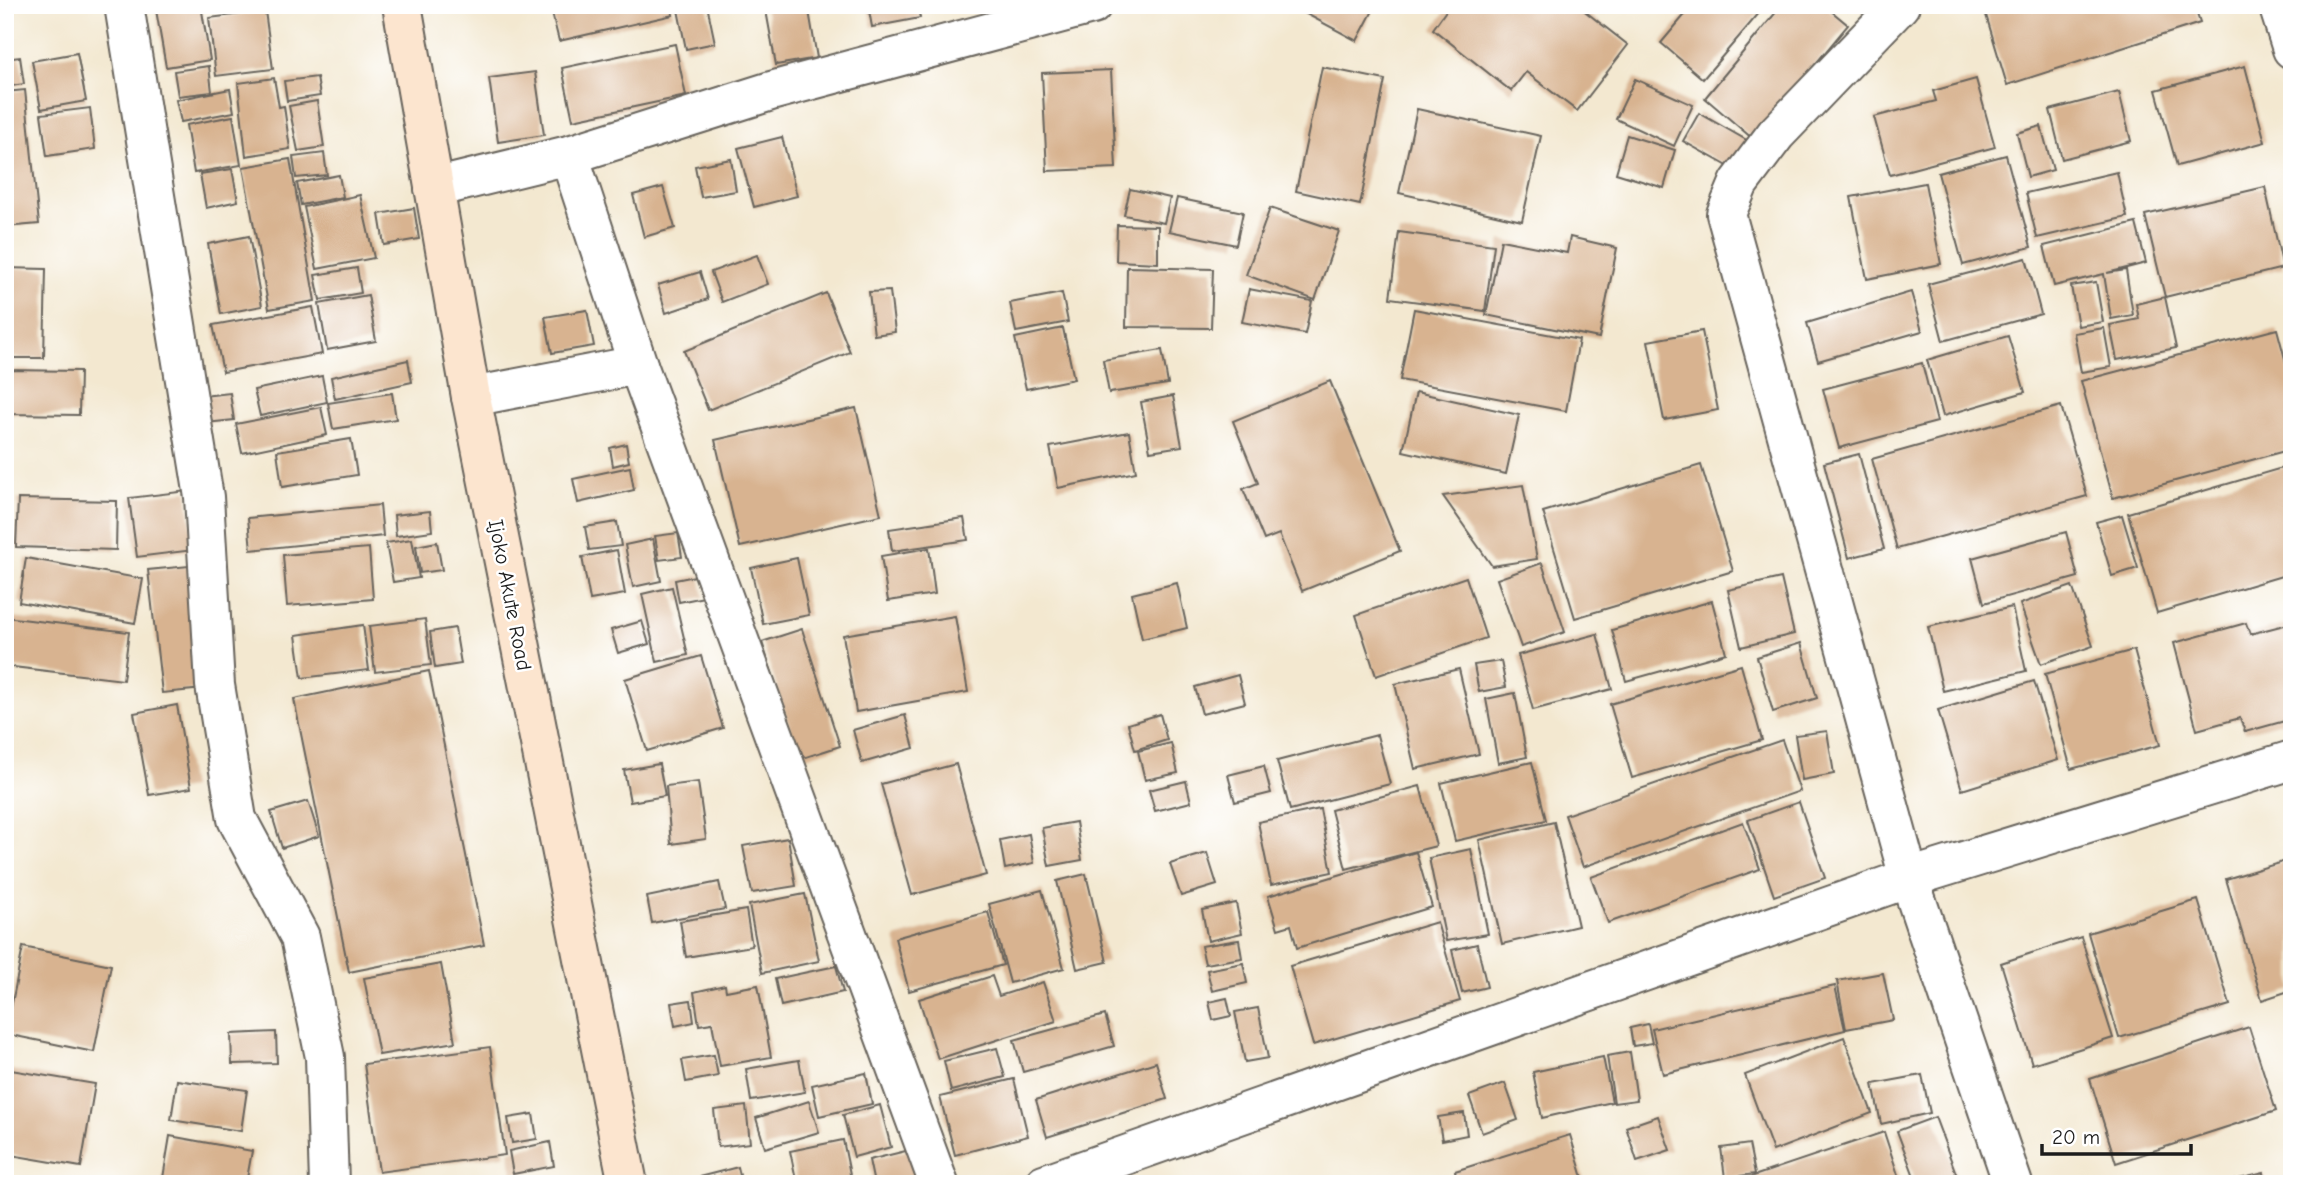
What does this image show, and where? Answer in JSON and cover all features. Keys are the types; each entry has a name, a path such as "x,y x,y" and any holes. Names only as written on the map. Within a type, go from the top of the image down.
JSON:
{"main road":[{"name":"Ijoko Akute Road","path":"402,5 471,397 628,1184"}],"street":[{"path":"124,5 204,497 215,685 237,819 300,937 325,1057 329,1184"},
{"path":"434,188 569,155 771,90 1092,5"},
{"path":"1900,5 1776,134 1739,183 1726,214 1909,878 2013,1184"},
{"path":"2278,5 2292,50"},
{"path":"569,155 638,365 939,1184"},
{"path":"471,397 638,365"},
{"path":"1044,1184 1909,878 2292,760"}],"building":[{"path":"201,5 210,60 166,67 156,10"},
{"path":"550,5 671,5 673,15 559,41"},
{"path":"677,5 707,5 715,43 686,49"},
{"path":"765,5 808,5 817,58 776,65"},
{"path":"868,5 917,5 920,18 872,27"},
{"path":"1299,5 1376,5 1357,41 1297,9"},
{"path":"1450,5 1577,5 1628,45 1577,111 1526,72 1511,91 1433,29"},
{"path":"1693,5 1766,5 1703,79 1661,43"},
{"path":"1782,5 1824,5 1848,25 1753,139 1705,98"},
{"path":"1983,5 2194,5 2200,23 2007,85"},
{"path":"265,11 273,69 216,76 209,18"},
{"path":"675,44 686,96 573,120 562,68"},
{"path":"77,53 86,101 41,109 32,61"},
{"path":"20,57 24,84 5,87 5,59"},
{"path":"209,66 212,92 178,96 174,71"},
{"path":"2245,66 2265,142 2177,166 2156,90"},
{"path":"1322,67 1385,80 1360,205 1296,191"},
{"path":"1111,70 1116,168 1047,171 1042,73"},
{"path":"535,72 544,135 498,142 489,78"},
{"path":"317,77 320,96 287,101 284,81"},
{"path":"274,78 279,107 284,106 290,149 246,156 238,83"},
{"path":"1635,79 1693,105 1674,146 1616,119"},
{"path":"1976,79 1995,147 1890,175 1874,117 1936,101 1933,91"},
{"path":"230,89 234,112 181,122 176,100"},
{"path":"25,90 39,224 5,227 5,92"},
{"path":"2119,92 2131,141 2062,159 2050,110"},
{"path":"317,101 324,147 298,151 289,106"},
{"path":"90,108 95,149 47,156 41,114"},
{"path":"1417,109 1541,136 1522,221 1399,193"},
{"path":"1699,113 1748,141 1733,169 1683,141"},
{"path":"233,116 241,165 194,173 186,125"},
{"path":"2041,126 2053,170 2028,177 2017,133"},
{"path":"1627,135 1675,150 1664,188 1616,173"},
{"path":"782,137 797,196 754,207 738,148"},
{"path":"324,153 327,175 296,178 293,157"},
{"path":"2006,155 2031,247 1963,265 1938,173"},
{"path":"290,159 315,301 269,309 243,167"},
{"path":"731,159 736,191 701,197 695,166"},
{"path":"232,169 238,201 206,208 200,174"},
{"path":"2117,172 2127,217 2037,238 2026,193"},
{"path":"339,175 343,197 301,205 297,183"},
{"path":"1925,183 1941,264 1867,279 1851,197"},
{"path":"663,187 675,228 644,237 633,195"},
{"path":"2265,187 2283,268 2165,297 2145,215"},
{"path":"1130,189 1170,198 1164,223 1124,215"},
{"path":"360,195 374,258 317,269 304,207"},
{"path":"1177,198 1243,212 1236,245 1169,231"},
{"path":"414,208 419,239 384,245 379,214"},
{"path":"1270,208 1339,231 1315,300 1246,275"},
{"path":"2136,223 2146,263 2107,273 2126,270 2133,315 2111,319 2104,274 2054,286 2044,246"},
{"path":"1117,225 1158,226 1158,263 1116,261"},
{"path":"1399,232 1494,245 1485,311 1390,298"},
{"path":"249,236 262,306 221,314 208,244"},
{"path":"1570,237 1617,248 1599,338 1486,315 1501,240 1567,253"},
{"path":"757,255 768,284 722,302 711,272"},
{"path":"2026,258 2041,314 1943,341 1928,284"},
{"path":"1127,267 1213,269 1211,328 1126,327"},
{"path":"5,268 46,269 44,358 5,358"},
{"path":"357,268 361,293 320,300 315,275"},
{"path":"700,272 708,299 666,313 658,285"},
{"path":"2096,282 2103,322 2078,326 2071,286"},
{"path":"1249,289 1312,301 1305,334 1242,322"},
{"path":"890,291 895,332 874,335 869,292"},
{"path":"1911,292 1922,331 1818,361 1807,323"},
{"path":"826,293 850,352 708,410 684,351"},
{"path":"1062,293 1068,322 1016,332 1010,303"},
{"path":"368,295 376,341 327,350 319,304"},
{"path":"2165,297 2176,348 2117,360 2110,325 2139,319 2136,304"},
{"path":"313,307 322,354 223,372 213,325"},
{"path":"1414,309 1579,340 1566,411 1400,380"},
{"path":"587,310 594,346 552,353 545,317"},
{"path":"1063,328 1074,379 1026,389 1015,338"},
{"path":"2104,328 2111,367 2081,372 2074,333"},
{"path":"2277,329 2292,385 2292,449 2113,498 2081,381"},
{"path":"1702,331 1718,410 1664,420 1648,341"},
{"path":"2008,336 2025,392 1943,416 1927,360"},
{"path":"1162,350 1168,384 1109,393 1103,360"},
{"path":"408,360 412,382 335,399 331,377"},
{"path":"1922,363 1937,422 1839,448 1823,389"},
{"path":"5,370 80,371 79,415 5,414"},
{"path":"322,376 327,402 260,416 254,390"},
{"path":"1330,381 1400,551 1302,591 1279,534 1264,540 1243,489 1258,483 1233,421"},
{"path":"1416,392 1519,415 1506,474 1403,451"},
{"path":"230,393 234,420 206,423 203,396"},
{"path":"392,393 396,419 333,429 328,403"},
{"path":"1173,396 1182,446 1150,451 1141,402"},
{"path":"2061,406 2087,496 1897,549 1872,459"},
{"path":"321,407 327,435 242,453 236,424"},
{"path":"856,408 881,515 740,547 715,440"},
{"path":"1129,432 1136,472 1058,488 1050,447"},
{"path":"351,439 357,475 282,487 277,451"},
{"path":"626,444 629,462 613,466 610,448"},
{"path":"1859,454 1884,549 1849,558 1824,463"},
{"path":"1701,465 1733,571 1575,618 1543,512"},
{"path":"2292,465 2292,573 2157,613 2128,513"},
{"path":"630,467 634,490 578,503 573,479"},
{"path":"1523,485 1537,559 1492,566 1443,496"},
{"path":"187,491 194,550 137,557 129,498"},
{"path":"18,499 117,501 116,550 16,547"},
{"path":"380,505 383,536 251,550 248,518"},
{"path":"430,511 432,531 396,536 394,515"},
{"path":"2122,515 2138,568 2112,576 2096,522"},
{"path":"964,518 968,540 892,551 889,529"},
{"path":"617,522 621,546 589,550 585,527"},
{"path":"2066,532 2078,577 1984,603 1972,558"},
{"path":"678,533 682,557 659,560 655,536"},
{"path":"412,539 419,578 393,582 386,543"},
{"path":"653,539 661,581 633,587 625,545"},
{"path":"437,542 442,570 420,573 416,546"},
{"path":"369,548 373,599 287,606 283,555"},
{"path":"929,548 935,594 888,601 881,556"},
{"path":"617,550 625,594 590,600 582,557"},
{"path":"26,558 143,579 135,623 19,602"},
{"path":"797,558 809,615 763,624 751,568"},
{"path":"1542,563 1565,632 1521,647 1497,579"},
{"path":"189,566 204,689 162,693 148,570"},
{"path":"700,575 704,597 679,602 675,580"},
{"path":"1466,577 1486,638 1376,676 1356,615"},
{"path":"1781,578 1794,634 1741,647 1728,590"},
{"path":"1177,583 1187,628 1142,639 1132,594"},
{"path":"2072,586 2093,646 2041,664 2020,604"},
{"path":"672,587 688,655 657,662 642,594"},
{"path":"1712,601 1726,653 1626,681 1612,630"},
{"path":"2012,607 2026,671 1943,691 1928,627"},
{"path":"955,616 968,692 856,712 843,635"},
{"path":"5,617 129,632 123,680 5,666"},
{"path":"425,619 431,665 375,672 369,626"},
{"path":"642,621 649,644 618,653 611,630"},
{"path":"2246,623 2250,634 2292,623 2292,719 2245,732 2240,718 2197,730 2174,643"},
{"path":"363,625 369,670 302,678 296,635"},
{"path":"455,628 461,664 435,668 430,632"},
{"path":"802,629 840,746 800,759 762,642"},
{"path":"1597,634 1612,689 1533,710 1518,655"},
{"path":"1801,643 1817,698 1773,712 1757,657"},
{"path":"2134,650 2160,745 2071,769 2045,674"},
{"path":"701,656 723,728 647,751 625,679"},
{"path":"1501,661 1506,687 1479,692 1474,665"},
{"path":"1741,665 1762,740 1632,778 1610,704"},
{"path":"1459,669 1479,754 1415,769 1395,684"},
{"path":"429,671 484,945 349,972 294,699"},
{"path":"1238,675 1245,703 1202,714 1195,687"},
{"path":"2034,681 2058,760 1962,790 1938,710"},
{"path":"1515,693 1527,757 1498,763 1486,699"},
{"path":"177,705 191,788 149,795 134,713"},
{"path":"1160,714 1167,740 1135,750 1128,724"},
{"path":"905,715 914,748 862,763 853,730"},
{"path":"1827,731 1834,774 1802,780 1795,735"},
{"path":"1377,735 1390,784 1290,810 1277,761"},
{"path":"1782,740 1800,791 1583,867 1565,815"},
{"path":"1171,743 1178,773 1145,780 1138,751"},
{"path":"1532,762 1546,820 1455,841 1441,783"},
{"path":"659,764 665,796 630,802 624,770"},
{"path":"956,764 986,875 912,895 881,784"},
{"path":"1264,766 1271,793 1235,802 1228,775"},
{"path":"1186,781 1191,802 1155,811 1149,790"},
{"path":"698,782 706,839 671,844 666,786"},
{"path":"1420,786 1436,846 1346,869 1331,810"},
{"path":"308,801 319,836 282,848 271,812"},
{"path":"1799,802 1825,878 1774,896 1748,820"},
{"path":"1320,809 1332,872 1271,885 1258,822"},
{"path":"1076,822 1082,860 1049,866 1042,828"},
{"path":"1554,822 1578,926 1502,944 1479,840"},
{"path":"1743,822 1760,869 1608,923 1591,877"},
{"path":"1029,834 1034,863 1005,869 1000,840"},
{"path":"788,838 796,886 752,893 743,846"},
{"path":"1471,849 1488,934 1446,941 1429,858"},
{"path":"1416,852 1432,907 1297,948 1291,925 1278,929 1268,896"},
{"path":"1207,853 1217,885 1181,896 1170,864"},
{"path":"2292,859 2292,990 2262,1000 2226,879"},
{"path":"1086,874 1107,962 1077,969 1057,881"},
{"path":"719,882 725,909 652,923 647,897"},
{"path":"1042,890 1064,968 1010,983 989,904"},
{"path":"805,894 819,961 762,973 749,905"},
{"path":"2198,900 2230,1005 2119,1038 2088,933"},
{"path":"1236,903 1242,933 1208,941 1202,910"},
{"path":"746,910 752,946 686,957 680,921"},
{"path":"988,912 1003,965 909,991 895,938"},
{"path":"1437,922 1460,1001 1313,1045 1290,966"},
{"path":"2081,937 2113,1038 2032,1064 2001,963"},
{"path":"1239,940 1242,958 1205,964 1201,946"},
{"path":"1477,944 1487,987 1462,993 1452,950"},
{"path":"23,947 111,965 94,1052 6,1034"},
{"path":"1243,963 1247,983 1212,991 1207,970"},
{"path":"441,964 455,1042 379,1055 364,978"},
{"path":"836,966 843,992 781,1006 775,979"},
{"path":"1883,973 1893,1020 1846,1029 1837,981"},
{"path":"992,976 999,996 1043,982 1056,1021 938,1059 919,999"},
{"path":"725,985 726,991 758,985 771,1057 720,1066 712,1023 699,1025 694,992"},
{"path":"1835,986 1845,1030 1663,1074 1652,1029"},
{"path":"1227,998 1231,1016 1213,1020 1209,1002"},
{"path":"691,1000 694,1022 675,1026 671,1003"},
{"path":"1258,1008 1268,1058 1245,1062 1235,1012"},
{"path":"1105,1015 1114,1046 1023,1072 1014,1040"},
{"path":"1648,1024 1652,1043 1633,1046 1630,1028"},
{"path":"2249,1027 2276,1111 2116,1163 2090,1079"},
{"path":"276,1032 277,1063 232,1064 231,1034"},
{"path":"1844,1037 1872,1113 1773,1151 1745,1075"},
{"path":"490,1047 505,1155 379,1172 364,1064"},
{"path":"997,1048 1005,1077 951,1091 944,1061"},
{"path":"1630,1052 1637,1100 1614,1103 1607,1056"},
{"path":"714,1055 718,1076 686,1082 682,1060"},
{"path":"1603,1057 1612,1102 1542,1118 1533,1072"},
{"path":"799,1060 805,1092 751,1101 746,1069"},
{"path":"1156,1062 1167,1099 1047,1137 1036,1100"},
{"path":"5,1069 95,1084 81,1167 5,1154"},
{"path":"866,1073 872,1104 819,1116 812,1085"},
{"path":"1922,1075 1930,1113 1881,1124 1873,1084"},
{"path":"1014,1079 1028,1136 955,1155 940,1097"},
{"path":"177,1080 247,1090 241,1131 171,1120"},
{"path":"1505,1083 1518,1120 1482,1133 1469,1096"},
{"path":"809,1101 819,1132 765,1148 756,1118"},
{"path":"880,1105 891,1147 854,1157 843,1115"},
{"path":"746,1106 750,1143 718,1147 714,1110"},
{"path":"1464,1113 1467,1135 1442,1140 1438,1117"},
{"path":"533,1114 537,1139 512,1143 508,1118"},
{"path":"1658,1116 1670,1150 1637,1161 1626,1127"},
{"path":"1935,1117 1957,1176 1935,1184 1917,1184 1897,1131"},
{"path":"1884,1132 1900,1181 1733,1184 1733,1183"},
{"path":"1570,1135 1585,1184 1458,1184 1455,1171"},
{"path":"170,1136 252,1151 246,1184 162,1184"},
{"path":"843,1140 852,1184 797,1184 790,1151"},
{"path":"550,1142 554,1166 513,1174 509,1151"},
{"path":"1749,1144 1755,1174 1725,1178 1721,1148"},
{"path":"918,1148 925,1179 905,1184 874,1184 869,1160"},
{"path":"738,1167 742,1184 696,1184 695,1178"},
{"path":"2264,1173 2267,1184 2222,1184 2222,1183"}]}
